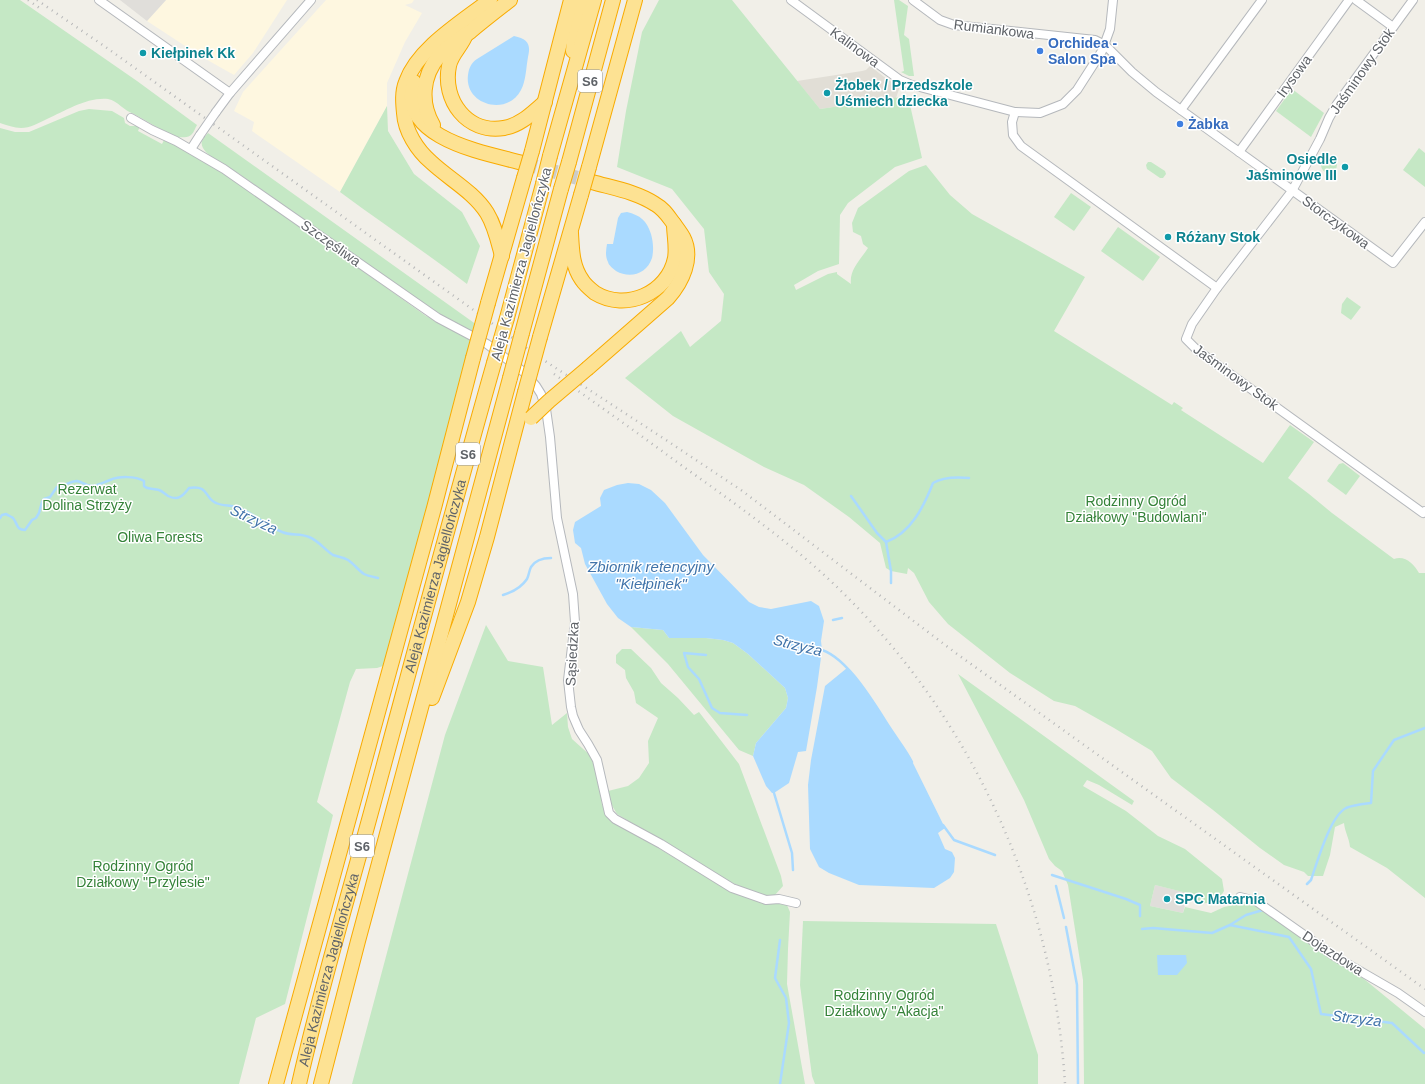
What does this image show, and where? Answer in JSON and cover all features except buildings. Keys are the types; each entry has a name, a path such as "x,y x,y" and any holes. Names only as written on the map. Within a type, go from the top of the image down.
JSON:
{"highway":[{"path":"490,0 448,32 418,61 406,82 403,104 407,130 416,145 430,161 473,196 482,206 492,222 502,256"},
{"path":"443,138 434,127 427,114 424,101 426,82 429,72 440,56 510,0"},
{"path":"276,1084 428,531 488,303 532,151 571,0"},
{"path":"572,76 575,30 581,0"},
{"name":"Aleja Kazimierza Jagiellończyka","path":"299,1084 326,974 376,794 447,527 507,318 550,156 594,0"},
{"name":"Aleja Kazimierza Jagiellończyka","path":"321,1084 402,778 613,0"},
{"path":"402,778 468,602 540,337 571,233 634,0"},
{"path":"466,34 463,42 453,55 449,65 447,78 451,100 464,117 471,122 482,126 490,128 504,128 524,120 545,102"},
{"path":"428,51 414,84 413,104 424,124 443,138 468,149 523,163"},
{"path":"513,437 549,401 668,298 679,283 686,269 687,251 683,237 661,208 648,200 592,182"},
{"path":"571,233 573,260 582,281 591,290 604,297 617,300 630,300 641,297 653,291 668,274 676,251 674,224"}],"street":[{"path":"99,0 230,93"},
{"path":"191,149 230,93 311,0"},
{"name":"Kalinowa","path":"791,0 900,80 912,85 1015,112 1040,113 1063,104 1077,90 1105,45 1110,29 1113,0"},
{"name":"Rumiankowa","path":"913,0 940,20 954,25 1095,40 1105,45"},
{"path":"1181,110 1262,0"},
{"name":"Irysowa","path":"1239,152 1349,0"},
{"path":"1356,0 1393,27"},
{"name":"Jaśminowy Stok","path":"1413,0 1328,118 1320,138 1292,191 1217,288 1192,324 1186,339 1197,350 1424,512"},
{"name":"Storczykowa","path":"1105,45 1132,72 1181,110 1394,263 1425,222"},
{"path":"1015,112 1012,122 1012,135 1020,146 1217,288"},
{"name":"Szczęśliwa","path":"131,118 191,149 240,179 438,318 473,336"},
{"name":"Sąsiedzka","path":"473,336 526,374 541,394 546,409 557,518 573,594 575,622 568,680 571,707 578,730 597,760 609,813 615,819 661,844 732,888 766,900 779,899 796,903"},
{"name":"Dojazdowa","path":"1240,897 1256,901 1334,956 1398,993 1425,1012"}],"shaded area":[{"path":"120,0 166,0 147,21"},
{"path":"166,0 287,0 253,53 234,75 202,57 147,21"},
{"path":"326,0 414,0 412,3 405,5 422,13 405,42 387,83 387,106 340,192 252,131 254,122 234,111 243,92"},
{"path":"870,66 888,80 900,86 896,98 820,109 797,81 862,71 866,70"},
{"path":"1155,885 1188,893 1183,913 1150,906"}],"green space":[{"path":"0,0 20,0 137,81 197,125 193,133 190,136 176,138 108,99 84,102 38,124 28,127 16,128 0,123"},
{"name":"Rodzinny Ogród Działkowy \"Budowlani\"","path":"659,0 732,0 820,109 908,96 922,158 895,167 848,203 840,215 839,264 818,271 794,285 796,290 828,274 837,272 837,274 851,284 854,269 868,248 863,244 861,236 853,232 852,223 858,208 909,171 926,165 950,195 972,214 1085,277 1054,331 1172,405 1174,402 1183,408 1181,410 1263,463 1290,425 1314,442 1288,478 1394,559 1405,559 1415,566 1419,573 1425,573 1425,898 1387,868 1350,847 1344,823 1335,827 1330,855 1323,876 1308,876 1304,872 1284,865 1171,778 1152,751 1075,706 1054,701 1010,673 948,624 929,602 914,573 908,568 907,574 891,571 886,568 880,543 849,517 804,485 764,467 673,416 625,378 681,331 690,347 721,321 724,294 709,272 704,229 672,189 617,167 626,111 642,32"},
{"path":"894,0 899,0 908,6 904,35 909,39 914,76 909,76 901,72 904,71"},
{"path":"1292,89 1324,113 1311,137 1276,111"},
{"path":"387,106 388,131 414,174 462,212 480,246 467,284 340,192"},
{"path":"89,109 112,111 124,118 125,123 130,126 140,126 138,131 162,144 165,138 238,182 426,316 474,339 469,346 386,665 377,668 356,669 350,682 317,802 333,815 285,1004 256,1018 239,1084 0,1084 0,128 15,132 29,132 79,111"},
{"path":"208,133 477,325 475,333 444,318 238,173 215,160 202,146 202,140"},
{"path":"1419,148 1425,153 1425,187 1403,170"},
{"path":"1329,157 1336,162 1337,165 1332,172 1329,173 1322,168 1321,165 1326,158"},
{"path":"1148,162 1151,162 1165,171 1166,174 1163,178 1160,178 1147,169 1146,165"},
{"path":"1071,193 1091,207 1074,231 1054,217"},
{"path":"1118,227 1160,257 1143,281 1101,251"},
{"path":"1347,297 1361,307 1351,320 1341,313 1342,304"},
{"path":"1343,463 1360,476 1346,495 1327,481 1339,464"},
{"path":"486,625 508,661 543,667 552,725 567,713 568,727 572,739 591,756 598,772 602,805 612,820 723,887 787,905 790,912 787,984 805,1084 352,1084 445,735"},
{"path":"631,627 663,630 669,638 706,638 733,643 748,654 785,688 788,698 786,708 756,743 753,756 739,750 668,664"},
{"path":"622,649 631,649 651,668 661,683 694,715 699,712 739,764 781,876 783,886 775,895 761,896 733,883 725,881 617,814 610,802 608,791 628,786 639,778 649,763 648,741 658,718 636,703 634,692 626,678 625,670 616,663 616,655"},
{"path":"958,674 1134,801 1132,805 1099,785 1087,780 1083,786 1126,811 1158,836 1185,849 1222,879 1224,891 1216,900 1212,902 1197,902 1187,898 1187,893 1155,885 1150,906 1183,913 1185,907 1211,913 1224,907 1250,902 1364,979 1425,1029 1425,1084 1084,1084 1083,980 1068,885 1062,871 1049,859 1024,800"},
{"name":"Rodzinny Ogród Działkowy \"Akacja\"","path":"803,921 996,924 1038,1055 1038,1084 815,1084 812,1076 800,985"}],"water":[{"path":"514,36 523,39 529,45 525,79 521,90 515,98 506,103 497,105 488,104 479,100 473,94 469,85 468,75 473,62"},
{"path":"627,212 636,215 645,222 651,234 653,246 653,255 650,263 642,271 632,275 627,275 616,271 609,265 606,255 607,244 613,244 618,218 621,213"},
{"name":"Zbiornik retencyjny \"Kiełpinek\"","path":"628,483 639,484 651,490 665,503 703,555 749,602 759,607 771,609 811,601 819,606 824,621 821,641 822,650 806,751 798,752 789,783 774,793 772,793 766,786 753,756 756,743 786,708 788,698 785,688 748,654 733,643 706,638 669,638 663,630 631,627 618,618 607,604 585,564 581,548 575,543 573,530 575,522 601,506 600,498 604,490"},
{"path":"847,668 858,681 911,759 945,828 938,833 945,849 952,852 955,858 954,872 950,878 934,888 859,885 829,873 819,867 810,849 808,785 811,760 825,686"},
{"path":"1157,955 1186,955 1187,963 1177,975 1158,975"}],"waterway":[{"name":"Strzyża","path":"0,518 2,515 6,514 13,518 20,529 25,530 32,520 36,518 44,499 50,497 57,487 74,481 92,486 118,478 136,478 144,481 144,486 159,490 168,496 175,498 180,497 189,488 200,488 206,492 212,501 221,505 237,507 282,532 306,536 313,539 333,555 348,560 364,574 378,578"},
{"path":"886,542 903,532 916,518 933,483 946,479 969,478"},
{"path":"851,496 877,533 886,542 891,571 891,583"},
{"name":"Strzyża","path":"503,595 522,585 527,579 531,567 535,562 551,558"},
{"path":"833,620 842,618"},
{"name":"Strzyża","path":"818,649 829,653 839,660 859,682 912,762"},
{"path":"706,655 684,653 688,667 699,679 712,708 720,713 747,715"},
{"path":"1307,884 1311,880 1329,830 1340,813 1349,807 1371,803 1373,771 1394,740 1425,728"},
{"path":"774,793 792,853 793,870"},
{"name":"Strzyża","path":"943,825 954,840 995,855"},
{"name":"Strzyża","path":"1052,875 1140,905 1140,916"},
{"path":"1056,886 1064,918"},
{"path":"1230,925 1246,915 1263,910"},
{"name":"Strzyża","path":"1142,929 1153,928 1212,933 1230,925 1289,937 1311,969 1321,1014 1392,1023 1424,1053"},
{"path":"1066,927 1077,985 1078,1084"},
{"path":"780,940 775,978 786,998 789,1023 780,1084"}],"tunnel":[{"path":"523,163 592,182"}],"railway":[{"path":"28,0 41,9"},
{"path":"37,0 107,48 542,359 741,490 957,654 1425,989"},
{"path":"554,374 765,526 813,565 866,617 914,674 955,735 990,799 1019,867 1042,938 1057,1010 1065,1084"}],"place":[{"name":"Orchidea - Salon Spa","path":"1040,51"},
{"name":"Kiełpinek Kk","path":"143,53"},
{"name":"Żłobek / Przedszkole Uśmiech dziecka","path":"827,93"},
{"name":"Żabka","path":"1180,124"},
{"name":"Osiedle Jaśminowe III","path":"1345,167"},
{"name":"Różany Stok","path":"1168,237"},
{"name":"SPC Matarnia","path":"1167,899"}],"park label":[{"name":"Rezerwat Dolina Strzyży","path":"87,498"},
{"name":"Oliwa Forests","path":"160,537"},
{"name":"Rodzinny Ogród Działkowy \"Przylesie\"","path":"143,874"}]}
